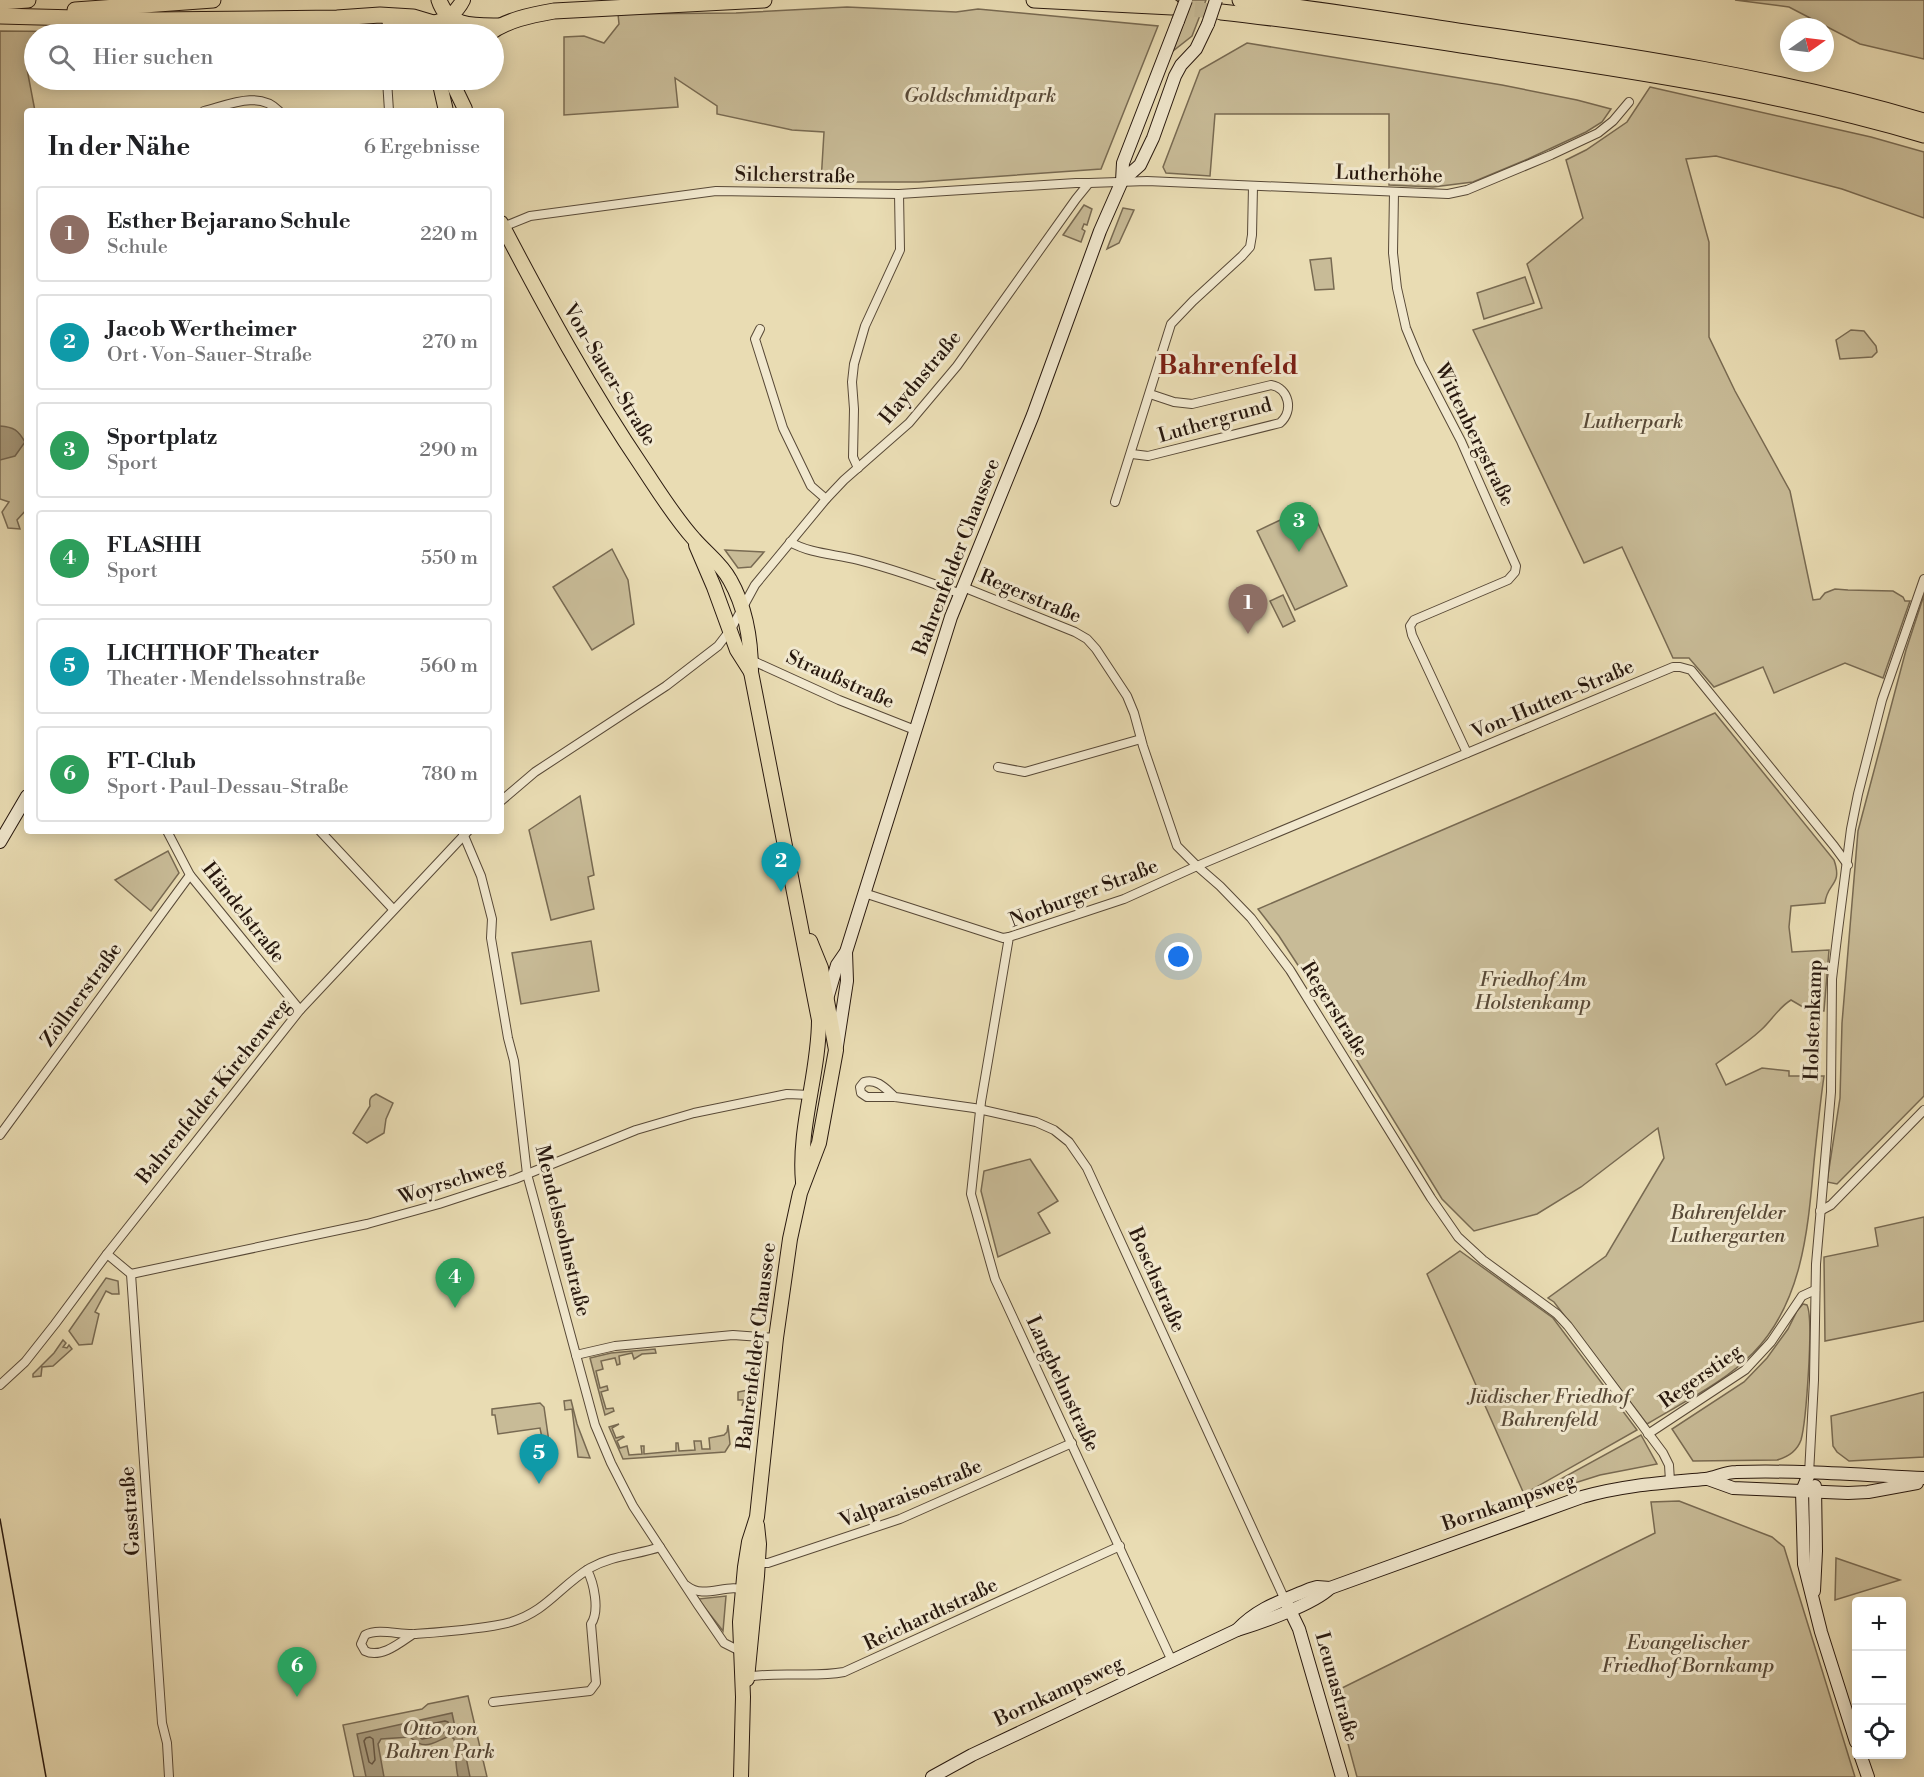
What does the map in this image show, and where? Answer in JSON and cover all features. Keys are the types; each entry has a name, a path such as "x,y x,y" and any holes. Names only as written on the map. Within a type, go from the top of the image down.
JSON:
{"highway":[{"path":"0,2 28,0"},
{"path":"0,16 213,0"},
{"path":"437,0 446,24"},
{"path":"504,26 520,18 554,11 764,0"},
{"path":"1034,0 1178,9"},
{"path":"1240,0 1535,42 1697,68 1827,95 1924,121"},
{"path":"1219,6 1686,80 1826,109 1924,135"},
{"path":"0,16 152,20 380,15 413,17 439,24"},
{"path":"364,17 397,24"}],"main road":[{"path":"448,24 464,0"},
{"name":"Bahrenfelder Chaussee","path":"1122,181 1140,165 1153,138 1175,76 1196,49 1219,6"},
{"name":"Bahrenfelder Chaussee","path":"744,1697 755,1605 759,1544 757,1517 776,1338 790,1239 803,1182 802,1153 819,1020 837,965 846,952 939,654 1033,415 1103,223 1122,181 1123,163 1178,9"},
{"path":"441,90 445,108"},
{"path":"460,90 465,108"},
{"name":"Von-Sauer-Straße","path":"504,229 565,343 598,398 642,467 694,540 716,560 730,578 743,606 751,660 819,1020"},
{"name":"Von-Sauer-Straße","path":"694,540 737,650 751,660"},
{"path":"714,587 743,606"},
{"path":"730,629 751,660"},
{"path":"0,842 24,801"},
{"name":"Bahrenfelder Chaussee","path":"801,923 822,968 836,1050"},
{"name":"Bahrenfelder Chaussee","path":"803,1182 812,1165 819,1143 846,995 848,976 846,952"},
{"name":"Bornkampsweg","path":"932,1777 972,1755 1237,1630 1255,1625 1287,1604 1320,1597 1330,1588 1582,1497 1620,1488 1670,1481 1708,1479 1732,1472 1924,1480"},
{"name":"Holstenkamp","path":"1809,1474 1802,1491 1804,1564 1821,1632 1852,1727"},
{"name":"Holstenkamp","path":"1809,1474 1816,1492 1814,1601"},
{"name":"Bornkampsweg","path":"1708,1479 1733,1488 1816,1492 1868,1492 1924,1480"},
{"name":"Bahrenfelder Chaussee","path":"741,1777 744,1697 740,1649 742,1589 749,1542 757,1517"},
{"name":"Leunastraße","path":"1287,1604 1299,1629 1342,1777"},
{"path":"1861,1759 1868,1777"}],"street":[{"path":"388,90 389,108"},
{"path":"216,108 249,100 262,100 276,108"},
{"name":"Lutherhöhe","path":"1122,181 1448,194 1467,190 1598,133 1629,102"},
{"path":"1089,183 1122,181"},
{"name":"Silcherstraße","path":"504,224 530,216 698,193 727,191 899,194 1089,183"},
{"name":"Haydnstraße","path":"743,606 755,585 826,499 909,423 957,366 1089,183"},
{"path":"1115,502 1172,324 1250,247 1253,186"},
{"name":"Wittenbergstraße","path":"1394,192 1397,288 1406,328 1420,362 1461,441 1516,566 1515,572 1508,580 1414,620 1410,626 1412,635 1467,753"},
{"path":"858,468 853,457 852,382 854,364 865,326 900,250 899,194"},
{"path":"760,329 755,339 783,428 811,486 826,499"},
{"name":"Luthergrund","path":"1132,454 1148,456 1280,423 1284,419 1288,406 1286,395 1282,390 1271,385 1192,404 1174,402 1150,393"},
{"name":"Regerstraße","path":"790,542 802,549 856,560 962,591 1075,632 1087,639 1109,666 1134,712 1177,846 1251,918 1279,954 1436,1207 1458,1237 1483,1260 1557,1314 1568,1326 1663,1453 1669,1465 1670,1481"},
{"name":"Holstenkamp","path":"1809,1474 1814,1380 1815,1290 1831,1092 1832,979 1856,806 1874,730 1924,579"},
{"path":"504,798 535,772 684,673 718,646 743,606"},
{"name":"Straußstraße","path":"751,660 839,700 915,730"},
{"name":"Von-Hutten-Straße","path":"1197,866 1673,667 1680,667 1691,670 1848,866"},
{"path":"998,767 1024,772 1141,739"},
{"name":"Händelstraße","path":"169,834 190,875 300,1010"},
{"path":"323,834 393,909"},
{"name":"Bahrenfelder Kirchenweg","path":"0,1385 36,1348 107,1254 300,1010 464,834"},
{"name":"Mendelssohnstraße","path":"465,834 481,876 492,919 491,938 514,1061 527,1174 595,1425 633,1506 724,1643 729,1647 740,1649"},
{"name":"Norburger Straße","path":"981,1110 992,1026 1009,938 1124,899 1197,866"},
{"name":"Zöllnerstraße","path":"0,1135 190,875"},
{"path":"864,893 1009,938"},
{"name":"Woyrschweg","path":"131,1274 367,1224 458,1198 527,1174 614,1138 674,1119 787,1094 811,1095"},
{"name":"Boschstraße","path":"895,1096 981,1110 1036,1122 1054,1130 1069,1143 1086,1165 1287,1604"},
{"name":"Langbehnstraße","path":"981,1110 971,1194 989,1263 1172,1661"},
{"path":"1820,1211 1831,1205 1924,1110"},
{"path":"107,1254 131,1274"},
{"name":"Gasstraße","path":"131,1274 162,1723 167,1743 169,1777"},
{"name":"Regerstieg","path":"1648,1434 1745,1370 1778,1333 1802,1296 1815,1290"},
{"path":"576,1355 615,1346 733,1335 776,1338"},
{"name":"Valparaisostraße","path":"758,1563 768,1563 900,1520 1072,1443"},
{"name":"Reichardtstraße","path":"748,1677 784,1673 826,1676 844,1672 1120,1546"},
{"path":"413,1634 395,1646 376,1653 366,1651 362,1644 362,1638 368,1633 413,1634 502,1624 522,1618 544,1607 587,1570 610,1559 660,1547"},
{"path":"493,1702 590,1691 596,1683 591,1624 594,1620 594,1603 592,1584 587,1570"},
{"path":"684,1584 697,1591 742,1589 749,1592 755,1605"},
{"path":"740,1649 748,1645 752,1637"}],"green space":[{"path":"1192,0 1206,0 1192,36 1173,51"},
{"path":"1735,0 1924,0 1924,59 1860,44 1834,30 1834,18 1810,18 1789,7"},
{"name":"Goldschmidtpark","path":"847,7 956,12 978,9 1158,26 1101,169 919,182 821,182 824,132 792,130 717,114 717,106 675,78 678,107 564,115 564,37 584,36 604,43 619,24 618,14 736,13"},
{"path":"0,31 24,31 24,90 31,90 34,108 24,108 24,512 17,520 20,529 8,528 2,512 9,502 0,499"},
{"path":"1247,43 1502,85 1611,109 1602,122 1586,132 1473,182 1433,187 1389,185 1389,114 1215,114 1210,176 1166,173 1163,167 1200,70"},
{"name":"Lutherpark","path":"1650,87 1871,137 1924,152 1924,218 1842,189 1716,156 1686,159 1709,242 1709,337 1735,391 1790,491 1813,600 1820,599 1825,593 1835,589 1893,591 1905,601 1910,601 1883,678 1845,663 1774,693 1763,667 1714,687 1689,658 1673,658 1622,547 1584,563 1473,330 1542,308 1527,264 1583,218 1566,160 1586,150 1627,122"},
{"path":"1084,205 1092,209 1087,225 1084,224 1082,229 1085,231 1081,242 1063,235"},
{"path":"1123,208 1134,210 1119,243 1107,249"},
{"path":"1331,258 1334,289 1315,290 1310,260"},
{"path":"1525,277 1534,303 1484,319 1477,293"},
{"path":"1851,330 1864,331 1876,346 1877,352 1872,357 1840,359 1836,340"},
{"path":"1310,506 1347,586 1295,610 1257,531"},
{"path":"612,549 628,580 634,624 592,650 553,587"},
{"path":"725,550 764,552 751,567 738,568"},
{"path":"1283,595 1295,621 1283,627 1270,601"},
{"path":"1924,595 1924,1096 1837,1184 1827,1182 1840,1098 1842,1023 1858,831 1906,650"},
{"name":"Friedhof Am Holstenkamp","path":"1715,713 1834,860 1837,875 1826,896 1825,903 1791,906 1789,927 1792,952 1829,950 1824,1011 1808,1010 1791,1000 1756,1035 1716,1064 1726,1085 1762,1068 1789,1071 1789,1076 1824,1076 1805,1238 1793,1288 1783,1311 1770,1333 1742,1364 1703,1392 1647,1424 1554,1302 1548,1298 1606,1256 1664,1158 1658,1128 1581,1187 1537,1214 1474,1231 1442,1199 1307,979 1258,909"},
{"path":"580,796 594,875 588,877 594,909 551,920 529,830"},
{"path":"168,851 179,873 151,911 115,880"},
{"path":"591,941 599,991 521,1004 512,953"},
{"path":"376,1094 393,1103 386,1119 384,1133 367,1143 353,1133 370,1106 370,1098"},
{"path":"1030,1159 1058,1201 1038,1213 1050,1233 998,1257 981,1191 984,1171"},
{"path":"1924,1217 1924,1321 1825,1341 1824,1257 1878,1246 1875,1228"},
{"name":"Jüdischer Friedhof Bahrenfeld","path":"1460,1251 1553,1318 1637,1430 1524,1494 1427,1274"},
{"path":"106,1278 118,1281 119,1294 106,1291 95,1312 99,1314 92,1344 79,1345 69,1331"},
{"path":"1803,1304 1807,1305 1810,1329 1807,1393 1801,1440 1795,1450 1777,1460 1693,1461 1672,1429 1744,1382 1767,1358"},
{"path":"63,1340 66,1343 63,1347 67,1348 69,1345 72,1349 53,1366 42,1367 41,1376 33,1377 33,1374 54,1353"},
{"path":"752,1344 758,1354 751,1407 742,1405 744,1400 738,1400 738,1392 748,1390"},
{"path":"655,1349 656,1353 642,1354 634,1359 632,1353 619,1356 620,1364 617,1365 615,1358 601,1361 603,1369 596,1371 600,1388 607,1386 608,1390 601,1392 606,1409 613,1408 614,1411 605,1415 590,1358 611,1353"},
{"path":"1924,1392 1924,1457 1849,1461 1833,1446 1831,1416"},
{"path":"571,1400 590,1458 578,1457 572,1409 565,1410 564,1401"},
{"path":"540,1403 544,1407 549,1442 543,1443 540,1428 498,1434 492,1409"},
{"path":"619,1424 612,1428 616,1438 624,1437 617,1441 620,1448 627,1446 629,1455 642,1454 641,1446 644,1446 644,1454 676,1451 676,1443 678,1443 679,1451 695,1450 694,1441 701,1441 702,1449 710,1449 709,1438 724,1435 728,1425 730,1444 725,1452 623,1459 609,1427"},
{"path":"1641,1435 1657,1464 1600,1475 1524,1499"},
{"name":"Evangelischer Friedhof Bornkamp","path":"1679,1501 1772,1537 1784,1547 1855,1777 1357,1777 1334,1692 1655,1533 1651,1502"},
{"path":"1836,1558 1900,1580 1835,1600"},
{"path":"726,1596 723,1631 698,1599"},
{"name":"Otto von Bahren Park","path":"468,1696 487,1777 354,1777 343,1725 422,1709 428,1704"}],"water":[{"path":"0,426 9,427 20,435 24,443 15,456 0,460"},
{"path":"452,1713 455,1727 460,1727 470,1777 458,1777 454,1739 450,1736 425,1745 410,1737 381,1739 378,1744 384,1777 366,1777 357,1734"}],"tunnel":[{"path":"1172,7 1221,12"}],"tram line":[{"path":"0,1519 46,1777"}],"place":[{"name":"Sportplatz","path":"1299,552"},
{"name":"Esther Bejarano Schule","path":"1248,634"},
{"name":"Jacob Wertheimer","path":"781,892"},
{"name":"FLASHH","path":"455,1308"},
{"name":"LICHTHOF Theater","path":"539,1484"},
{"name":"FT-Club","path":"297,1697"}],"district":[{"name":"Bahrenfeld","path":"1228,366"}],"park label":[{"name":"Bahrenfelder Luthergarten","path":"1728,1224"}]}
